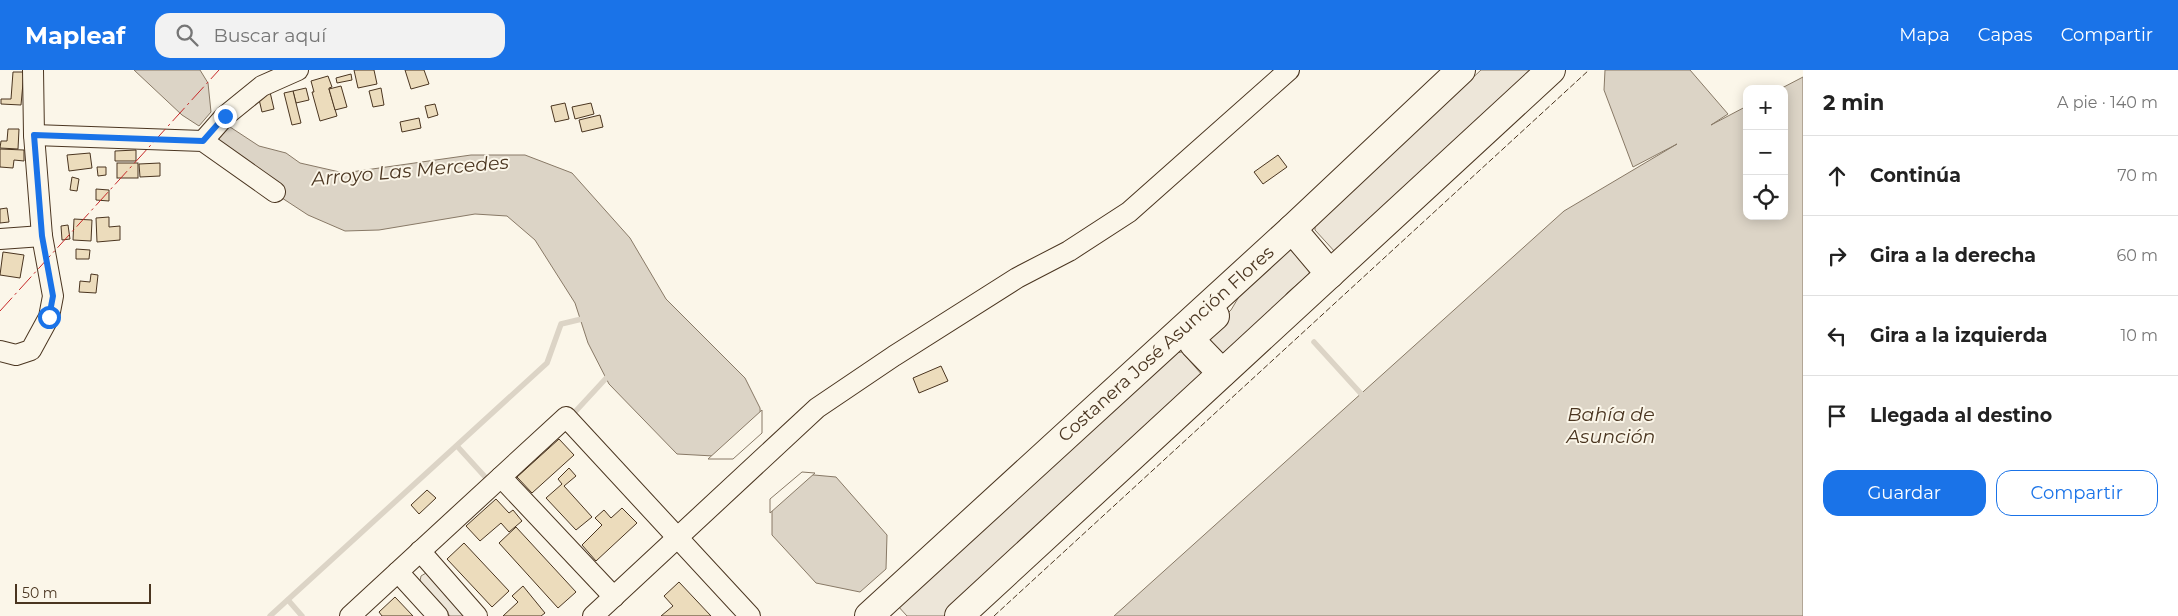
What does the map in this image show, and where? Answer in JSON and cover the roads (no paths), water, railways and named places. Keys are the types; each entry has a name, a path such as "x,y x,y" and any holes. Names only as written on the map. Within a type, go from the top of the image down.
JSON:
{"highway":[{"name":"Costanera José Asunción Flores","path":"869,616 1292,229 1461,70"},
{"path":"959,616 1551,70"},
{"path":"1292,229 1330,274"},
{"path":"1222,373 1197,349 1195,339 1197,332 1222,309 1228,288"}],"street":[{"path":"0,351 16,355 31,350 49,317 53,296 42,236 34,135 33,70"},
{"path":"206,138 225,116 268,75 298,70"},
{"path":"593,616 817,408 1008,283 1069,251 1129,212 1289,70"},
{"path":"34,135 206,138 275,192"},
{"path":"0,239 42,236"},
{"path":"350,616 566,417 750,616"},
{"path":"501,477 614,597"},
{"path":"420,551 477,616"},
{"path":"398,572 438,616"}],"water":[{"path":"134,70 200,70 208,83 211,112 199,126 182,115"},
{"name":"Bahía de Asunción","path":"1605,70 1690,70 1728,114 1711,125 1743,108 1743,220 1788,220 1788,85 1803,77 1803,616 1114,616 1564,211 1677,144 1633,167 1604,90"},
{"name":"Arroyo Las Mercedes","path":"227,125 259,146 286,153 300,163 344,173 471,155 525,155 572,173 630,238 666,299 745,378 760,408 761,431 732,457 677,454 609,384 588,343 575,303 535,240 507,216 475,214 379,230 345,231 308,215 282,198 212,143"},
{"path":"803,474 836,477 887,535 886,569 860,592 816,583 772,535 772,500"}],"waterway":[{"path":"270,616 547,363 561,324 586,318"},
{"path":"1314,342 1364,397"},
{"path":"574,413 610,374"},
{"path":"457,446 487,479"},
{"path":"288,600 302,616"}]}
